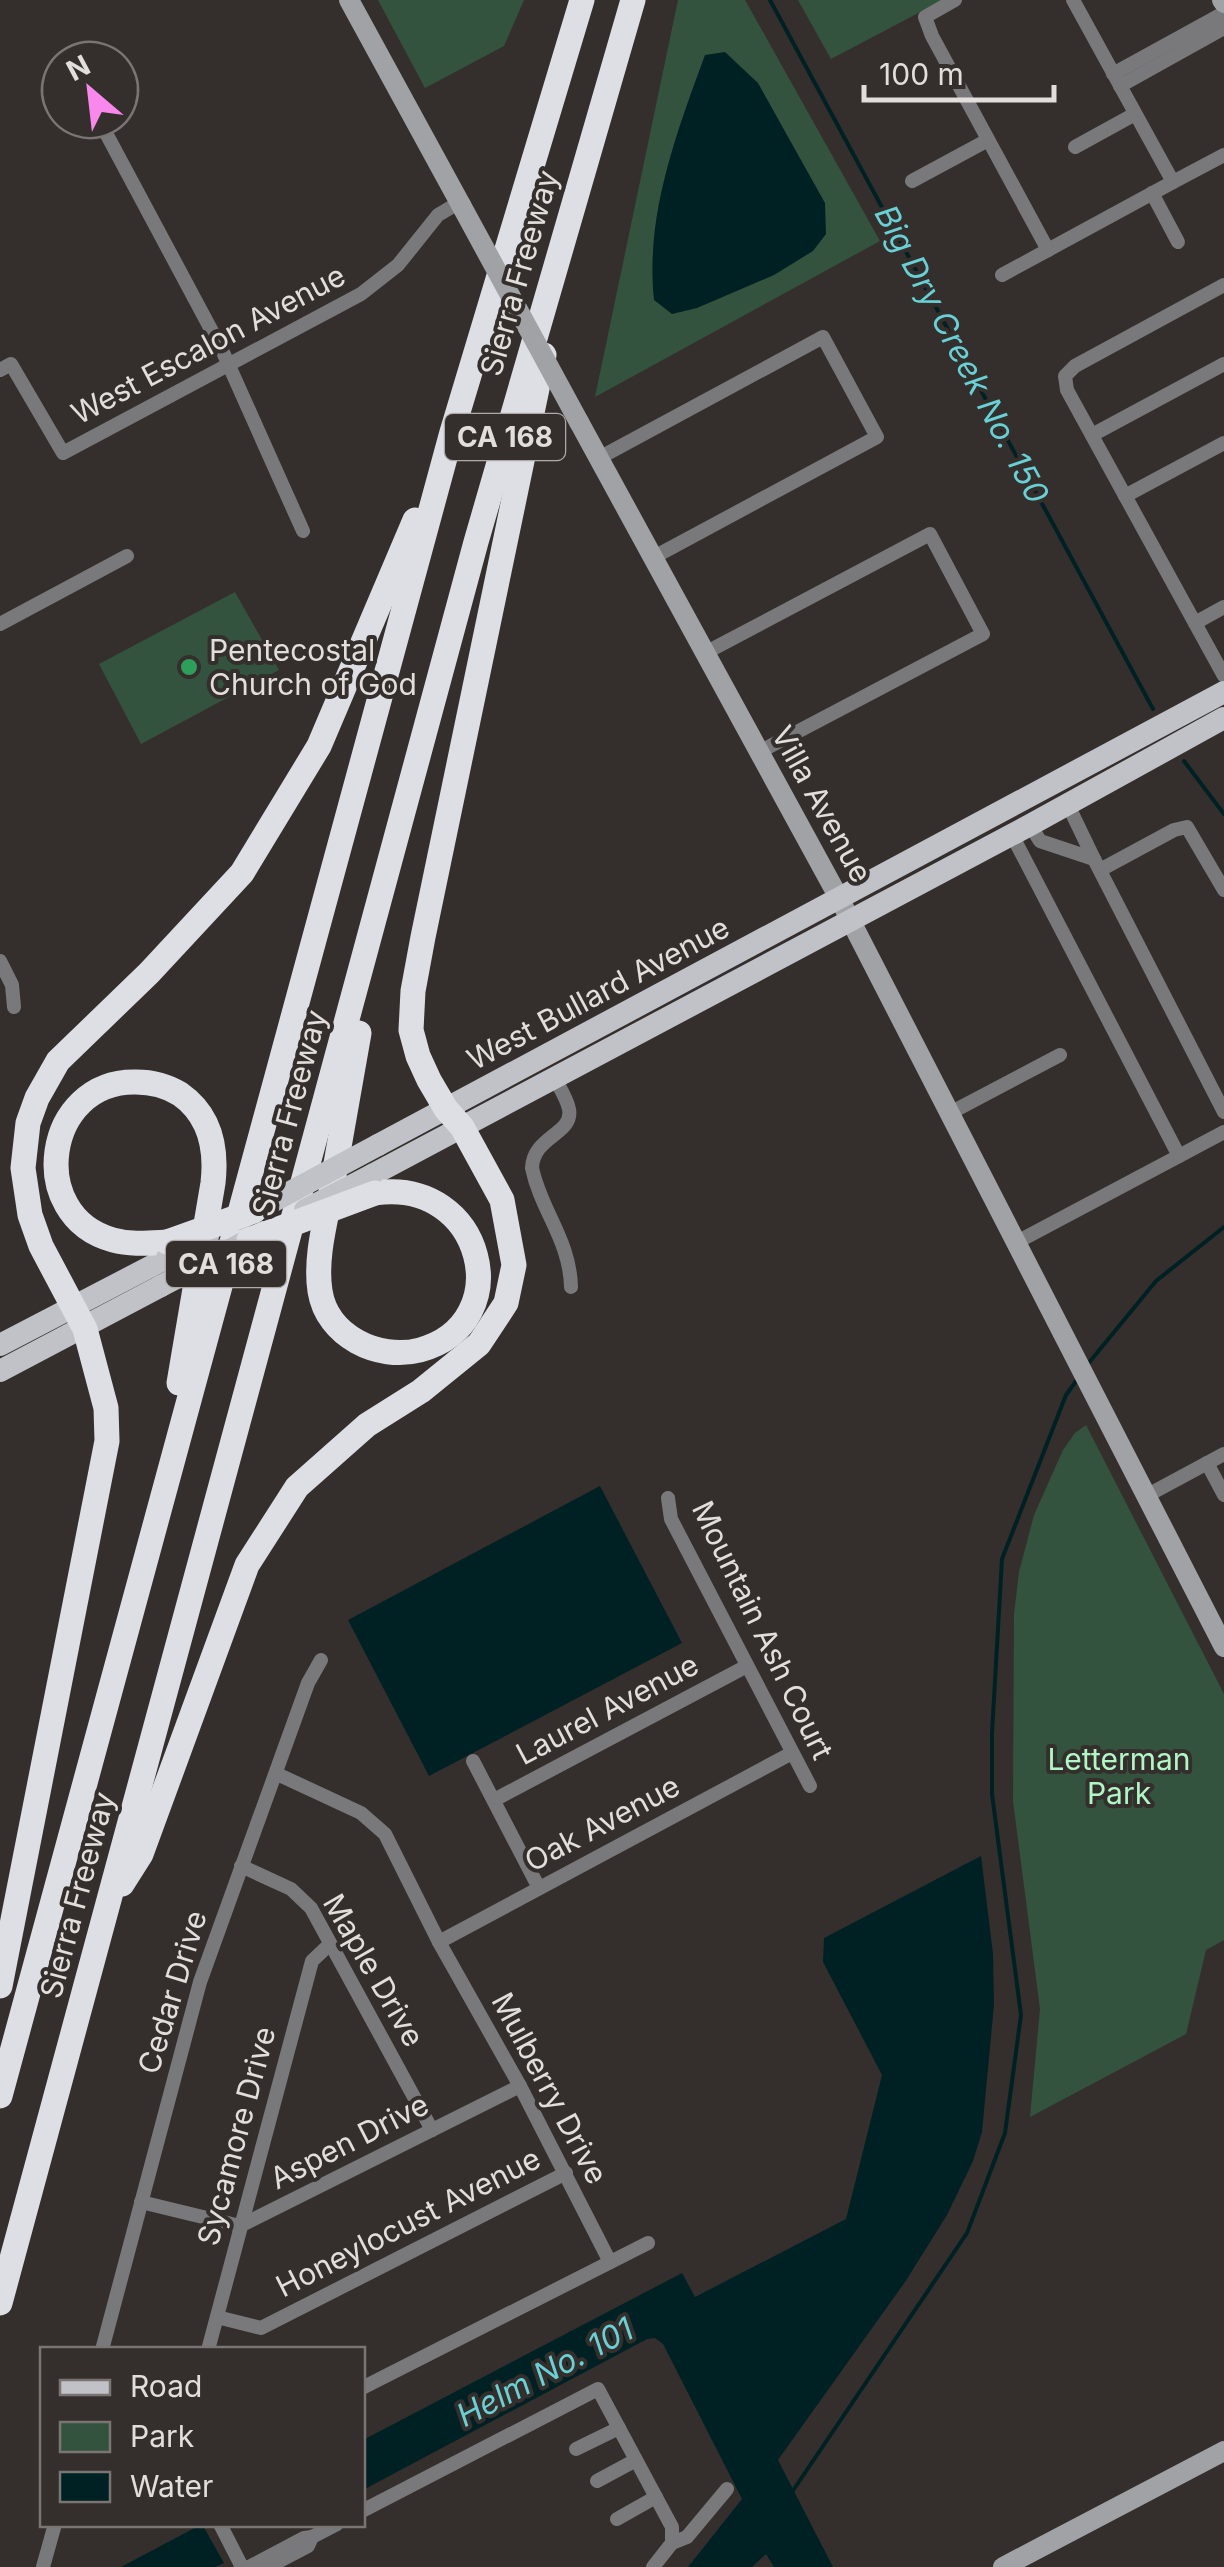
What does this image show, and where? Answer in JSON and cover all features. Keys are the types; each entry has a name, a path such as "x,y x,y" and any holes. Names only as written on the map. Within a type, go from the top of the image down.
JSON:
{"highway":[{"name":"Sierra Freeway","path":"0,2096 452,432 582,0"},
{"name":"Sierra Freeway","path":"0,2303 476,542 633,0"},
{"path":"108,1904 141,1854 248,1565 297,1487 367,1425 421,1391 480,1344 506,1303 514,1265 502,1200 418,1056 411,1030 413,991 585,163"},
{"path":"0,1986 107,1442 106,1408 79,1318 40,1246 25,1194 25,1145 37,1098 47,1077 70,1047 149,973 242,874 319,746 452,432"},
{"path":"249,1240 373,1184 406,1192 440,1204 464,1228 476,1252 478,1284 469,1312 448,1336 420,1350 389,1352 360,1344 337,1325 320,1292 323,1234 388,876"},
{"path":"151,1547 216,1160 205,1121 184,1097 170,1088 140,1082 106,1087 78,1106 60,1136 55,1154 59,1188 68,1206 94,1232 167,1250 254,1211"}],"main road":[{"name":"Villa Avenue","path":"349,0 844,908 1224,1647"},
{"name":"West Bullard Avenue","path":"254,1211 378,1145 555,1079 844,908 1224,692"},
{"path":"1133,767 1181,728 1224,705"},
{"name":"West Bullard Avenue","path":"373,1184 454,1118 652,999 1021,829 1224,718"},
{"path":"555,1079 560,1064 597,1044 652,999"},
{"path":"0,1346 161,1286 249,1240"},
{"path":"0,1371 79,1318 167,1250"},
{"path":"1003,2567 1224,2451"}],"street":[{"path":"955,0 925,16 932,36 1048,250"},
{"path":"1073,0 1173,182"},
{"path":"1116,80 1176,47 1224,14"},
{"path":"1176,47 1224,28"},
{"path":"1076,146 1135,114"},
{"path":"109,140 228,366 303,531"},
{"path":"912,181 988,140"},
{"path":"1002,275 1224,155"},
{"path":"1152,193 1178,242"},
{"name":"West Escalon Avenue","path":"0,370 11,364 63,453 384,278 438,215 460,203"},
{"path":"1224,285 1074,366 1065,376 1066,390 1224,676"},
{"path":"599,458 823,337 876,437 654,558"},
{"path":"1092,434 1224,364"},
{"path":"1125,496 1224,443"},
{"path":"705,653 930,534 983,634 760,752"},
{"path":"0,624 127,556"},
{"path":"1195,623 1224,607"},
{"path":"1068,805 1218,1086 1224,1112"},
{"path":"1021,829 1097,865 1174,830 1187,828 1224,890"},
{"path":"1021,829 1179,1156"},
{"path":"0,961 12,985 14,1007"},
{"path":"950,1113 1060,1054"},
{"path":"555,1079 569,1106 569,1119 560,1131 540,1144 532,1168 570,1264 571,1287"},
{"path":"1017,1242 1224,1132"},
{"path":"1146,1496 1224,1454"},
{"path":"1208,1463 1224,1495"},
{"name":"Mountain Ash Court","path":"668,1498 672,1519 810,1786"},
{"name":"Cedar Drive","path":"103,2347 200,1982 308,1683 321,1660"},
{"name":"Laurel Avenue","path":"494,1800 746,1666"},
{"name":"Oak Avenue","path":"439,1942 792,1753"},
{"path":"473,1761 540,1888"},
{"name":"Mulberry Drive","path":"277,1774 361,1812 386,1834 439,1942 520,2086 610,2262"},
{"name":"Maple Drive","path":"241,1866 291,1889 311,1908 432,2130"},
{"name":"Sycamore Drive","path":"209,2347 312,1960 330,1944"},
{"name":"Aspen Drive","path":"240,2226 520,2086"},
{"name":"Honeylocust Avenue","path":"217,2317 260,2328 566,2173"},
{"path":"141,2202 240,2226"},
{"path":"365,2386 648,2244"},
{"path":"365,2509 598,2390 672,2527 672,2543"},
{"path":"576,2449 619,2428"},
{"path":"597,2481 636,2460"},
{"path":"653,2567 672,2543 687,2537 728,2489"},
{"path":"616,2518 656,2497"},
{"path":"43,2567 53,2527"},
{"path":"222,2527 246,2567 332,2527"},
{"path":"268,2567 308,2546 312,2538"}],"green space":[{"path":"378,0 524,0 504,46 425,88"},
{"path":"678,0 745,0 880,241 595,397"},
{"path":"798,0 943,0 831,59"},
{"name":"Pentecostal Church of God","path":"235,592 279,670 141,744 99,664"},
{"name":"Letterman Park","path":"1086,1425 1224,1694 1224,1940 1206,1950 1186,2034 1030,2117 1040,2009 1013,1801 1014,1614 1019,1572 1034,1515 1063,1450"}],"water":[{"path":"725,52 758,83 825,203 826,234 813,251 774,275 697,308 672,314 654,300 652,269 665,176 705,55"},
{"path":"600,1486 682,1643 429,1776 348,1620"},
{"name":"Helm No. 101","path":"981,1856 993,1954 994,2005 982,2132 973,2161 947,2215 905,2282 778,2460 833,2567 774,2567 766,2554 752,2567 688,2567 742,2499 663,2344 655,2338 365,2489 365,2439 682,2273 695,2297 846,2219 882,2075 823,1962 824,1938"},
{"path":"196,2527 204,2527 224,2563 215,2567 121,2567"}],"waterway":[{"name":"Big Dry Creek No. 150","path":"770,0 1153,709"},
{"name":"Big Dry Creek No. 150","path":"1184,761 1224,814"},
{"name":"Big Dry Creek No. 150","path":"1087,1365 1156,1281 1224,1227"},
{"name":"Big Dry Creek No. 150","path":"792,2492 967,2233 1005,2133 1021,2015 992,1794 1002,1559 1066,1395 1079,1377"}],"place":[{"name":"Pentecostal Church of God","path":"189,667"}]}
